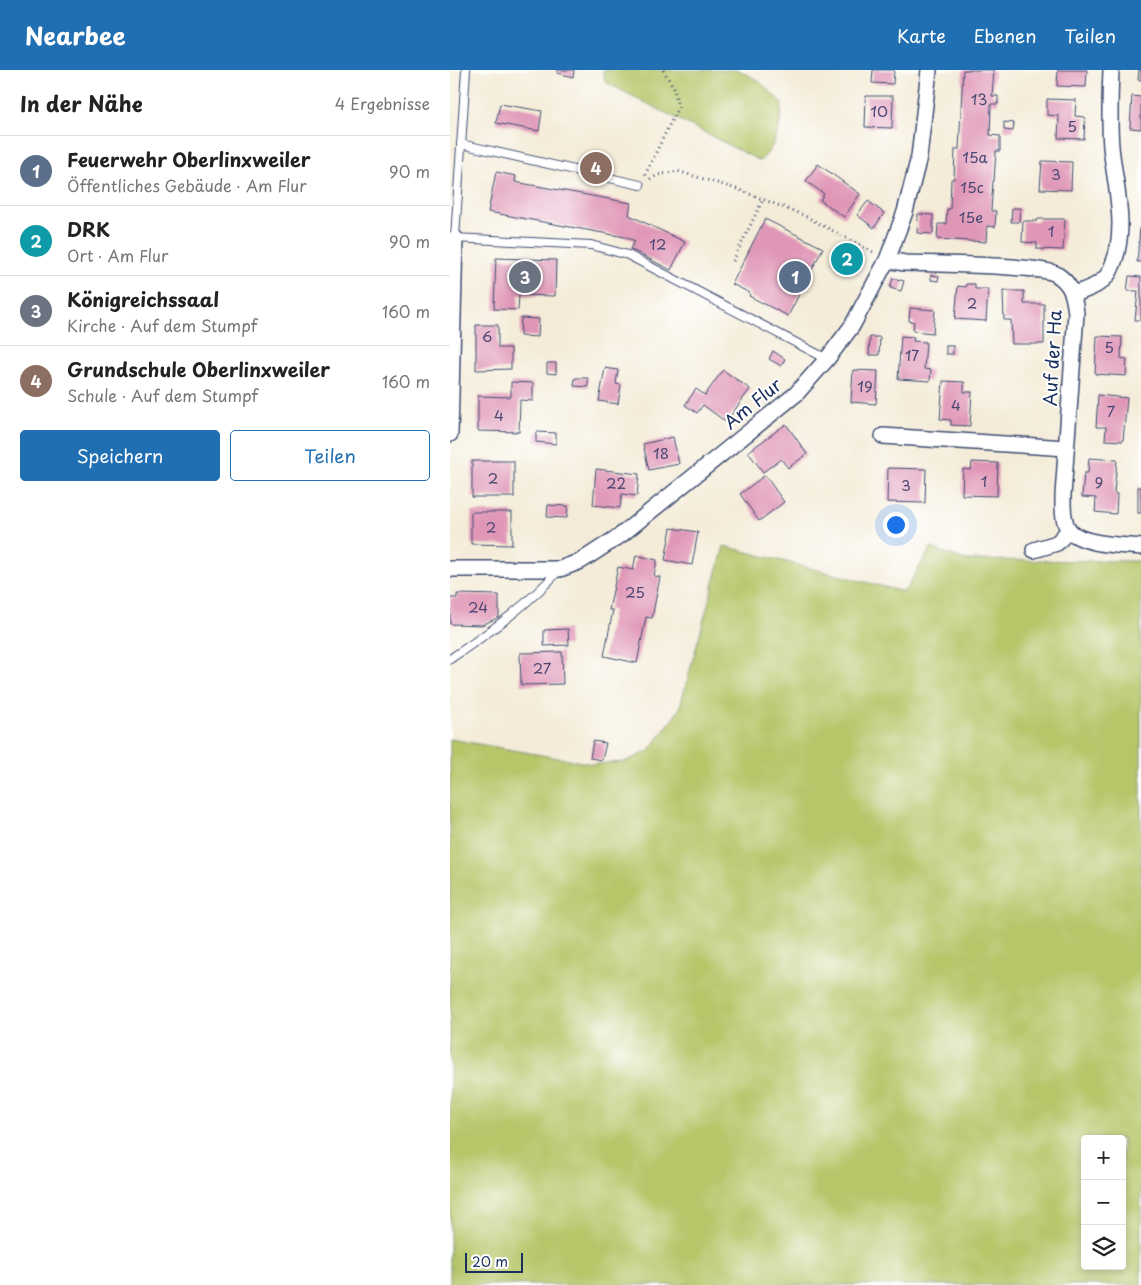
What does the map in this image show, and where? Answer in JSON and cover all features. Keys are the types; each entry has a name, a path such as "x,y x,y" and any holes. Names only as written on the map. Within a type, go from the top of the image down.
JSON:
{"street":[{"name":"Am Flur","path":"560,569 581,561 621,535 796,394 827,359 852,326 887,260 905,212 919,157 929,70"},
{"path":"1074,294 1089,289 1103,280 1111,270 1117,247 1119,195 1111,148 1111,70"},
{"path":"450,434 455,238"},
{"name":"Auf der Ha","path":"887,260 905,263 1030,269 1054,273 1066,282 1074,294 1076,313 1063,495 1064,517 1069,530"},
{"path":"883,436 1066,448"},
{"path":"1034,550 1057,543 1069,530 1081,539 1141,547"},
{"path":"450,569 560,569"}],"lane":[{"path":"466,70 455,238 592,245 628,255 827,359"},
{"path":"461,144 640,185"},
{"name":"Am Flur","path":"450,659 505,621 539,592 560,569"}],"path":[{"path":"640,185 678,107 674,88 663,70"},
{"path":"640,185 658,175 677,171 803,214 887,260"},
{"path":"733,261 763,199"}],"green space":[{"path":"603,70 739,70 759,81 782,103 777,135 770,149 760,161 605,82"},
{"path":"724,546 904,592 931,548 966,560 1141,561 1141,1285 450,1285 450,739 593,764 624,762 649,751 679,710"}],"building":[{"path":"557,70 574,70 573,77 557,73"},
{"path":"873,70 894,70 893,84 872,83"},
{"path":"963,70 994,70 992,96 998,96 998,104 991,104 990,135 1000,136 1000,151 996,151 991,211 996,211 995,227 987,226 986,242 937,239 938,224 946,224 947,209 950,209 955,149 959,149"},
{"path":"1058,70 1087,70 1086,87 1057,86"},
{"path":"1139,70 1141,70 1141,80 1138,80"},
{"path":"866,96 893,96 892,128 865,127"},
{"path":"1132,96 1141,97 1141,129 1130,128"},
{"path":"1047,99 1076,100 1075,116 1085,117 1084,139 1058,138 1059,116 1047,115"},
{"path":"500,104 542,111 539,131 496,123"},
{"path":"1004,122 1014,123 1013,131 1004,130"},
{"path":"1042,161 1072,162 1071,190 1040,189"},
{"path":"818,164 860,194 844,217 820,200 824,194 806,181"},
{"path":"496,172 516,176 515,182 631,203 629,215 685,242 671,270 630,249 635,241 625,237 488,212"},
{"path":"868,201 884,213 874,228 857,215"},
{"path":"1012,208 1020,208 1019,222 1011,222"},
{"path":"918,214 933,215 933,234 917,233"},
{"path":"765,219 823,248 788,316 749,296 750,293 732,284"},
{"path":"1038,219 1065,219 1063,250 1037,249 1037,243 1022,242 1023,221 1037,221"},
{"path":"1140,228 1141,262 1137,262"},
{"path":"840,246 861,256 853,272 832,261"},
{"path":"496,258 556,260 555,296 519,295 518,310 494,309"},
{"path":"931,275 939,276 938,281 931,280"},
{"path":"1129,276 1141,277 1141,320 1135,320 1138,291 1127,291"},
{"path":"893,278 904,281 901,291 890,288"},
{"path":"966,284 975,284 975,289 988,289 986,321 955,319 958,286 966,287"},
{"path":"1003,291 1024,291 1024,304 1044,304 1044,344 1012,344 1011,320 1004,320"},
{"path":"910,308 935,310 933,333 913,331 914,322 909,321"},
{"path":"521,318 539,319 538,337 520,336"},
{"path":"476,325 498,325 498,348 511,348 511,369 476,370"},
{"path":"901,336 914,337 913,341 926,342 924,369 931,370 930,381 898,379"},
{"path":"1097,336 1122,337 1121,358 1127,359 1126,376 1095,374"},
{"path":"870,337 880,337 879,355 869,355"},
{"path":"946,346 953,346 953,354 946,354"},
{"path":"773,351 785,359 781,366 769,359"},
{"path":"547,363 556,363 556,374 547,373"},
{"path":"605,368 618,370 616,384 621,385 618,404 599,401"},
{"path":"723,370 750,389 726,422 703,405 697,413 685,405 696,389 705,395"},
{"path":"853,370 878,371 876,404 851,402"},
{"path":"575,378 588,378 588,387 574,386"},
{"path":"943,381 964,382 964,392 972,392 970,426 951,425 951,420 940,419"},
{"path":"511,382 533,383 533,401 520,400 519,432 478,431 478,396 511,397"},
{"path":"1098,395 1127,398 1123,441 1105,440 1106,427 1096,427"},
{"path":"786,424 807,454 788,468 781,459 763,472 748,452"},
{"path":"536,432 556,433 556,444 536,442"},
{"path":"673,437 679,464 649,470 643,444"},
{"path":"1089,458 1117,460 1114,493 1117,494 1116,514 1095,512 1096,498 1082,497 1084,473 1088,473"},
{"path":"472,461 514,461 514,497 472,497"},
{"path":"972,462 998,463 997,496 962,495 963,469 971,470"},
{"path":"888,468 926,469 925,503 887,502"},
{"path":"596,469 639,474 637,496 622,494 620,508 593,505"},
{"path":"765,475 784,502 759,521 740,494"},
{"path":"1138,487 1141,487 1141,513 1138,513"},
{"path":"548,505 568,506 567,518 547,517"},
{"path":"471,512 512,512 512,545 471,544"},
{"path":"671,528 698,532 692,565 665,560"},
{"path":"636,555 657,560 654,576 660,577 652,618 646,617 637,663 604,656 613,610 609,610 618,567 633,570"},
{"path":"457,594 499,595 499,617 482,625 450,624 450,598 457,598"},
{"path":"568,629 569,645 544,646 544,630"},
{"path":"562,652 563,684 521,685 520,653"},
{"path":"593,741 606,743 602,760 590,758"}],"place":[{"name":"Grundschule Oberlinxweiler","path":"596,168"},
{"name":"DRK","path":"847,259"},
{"name":"Königreichssaal","path":"525,277"},
{"name":"Feuerwehr Oberlinxweiler","path":"795,277"}]}
